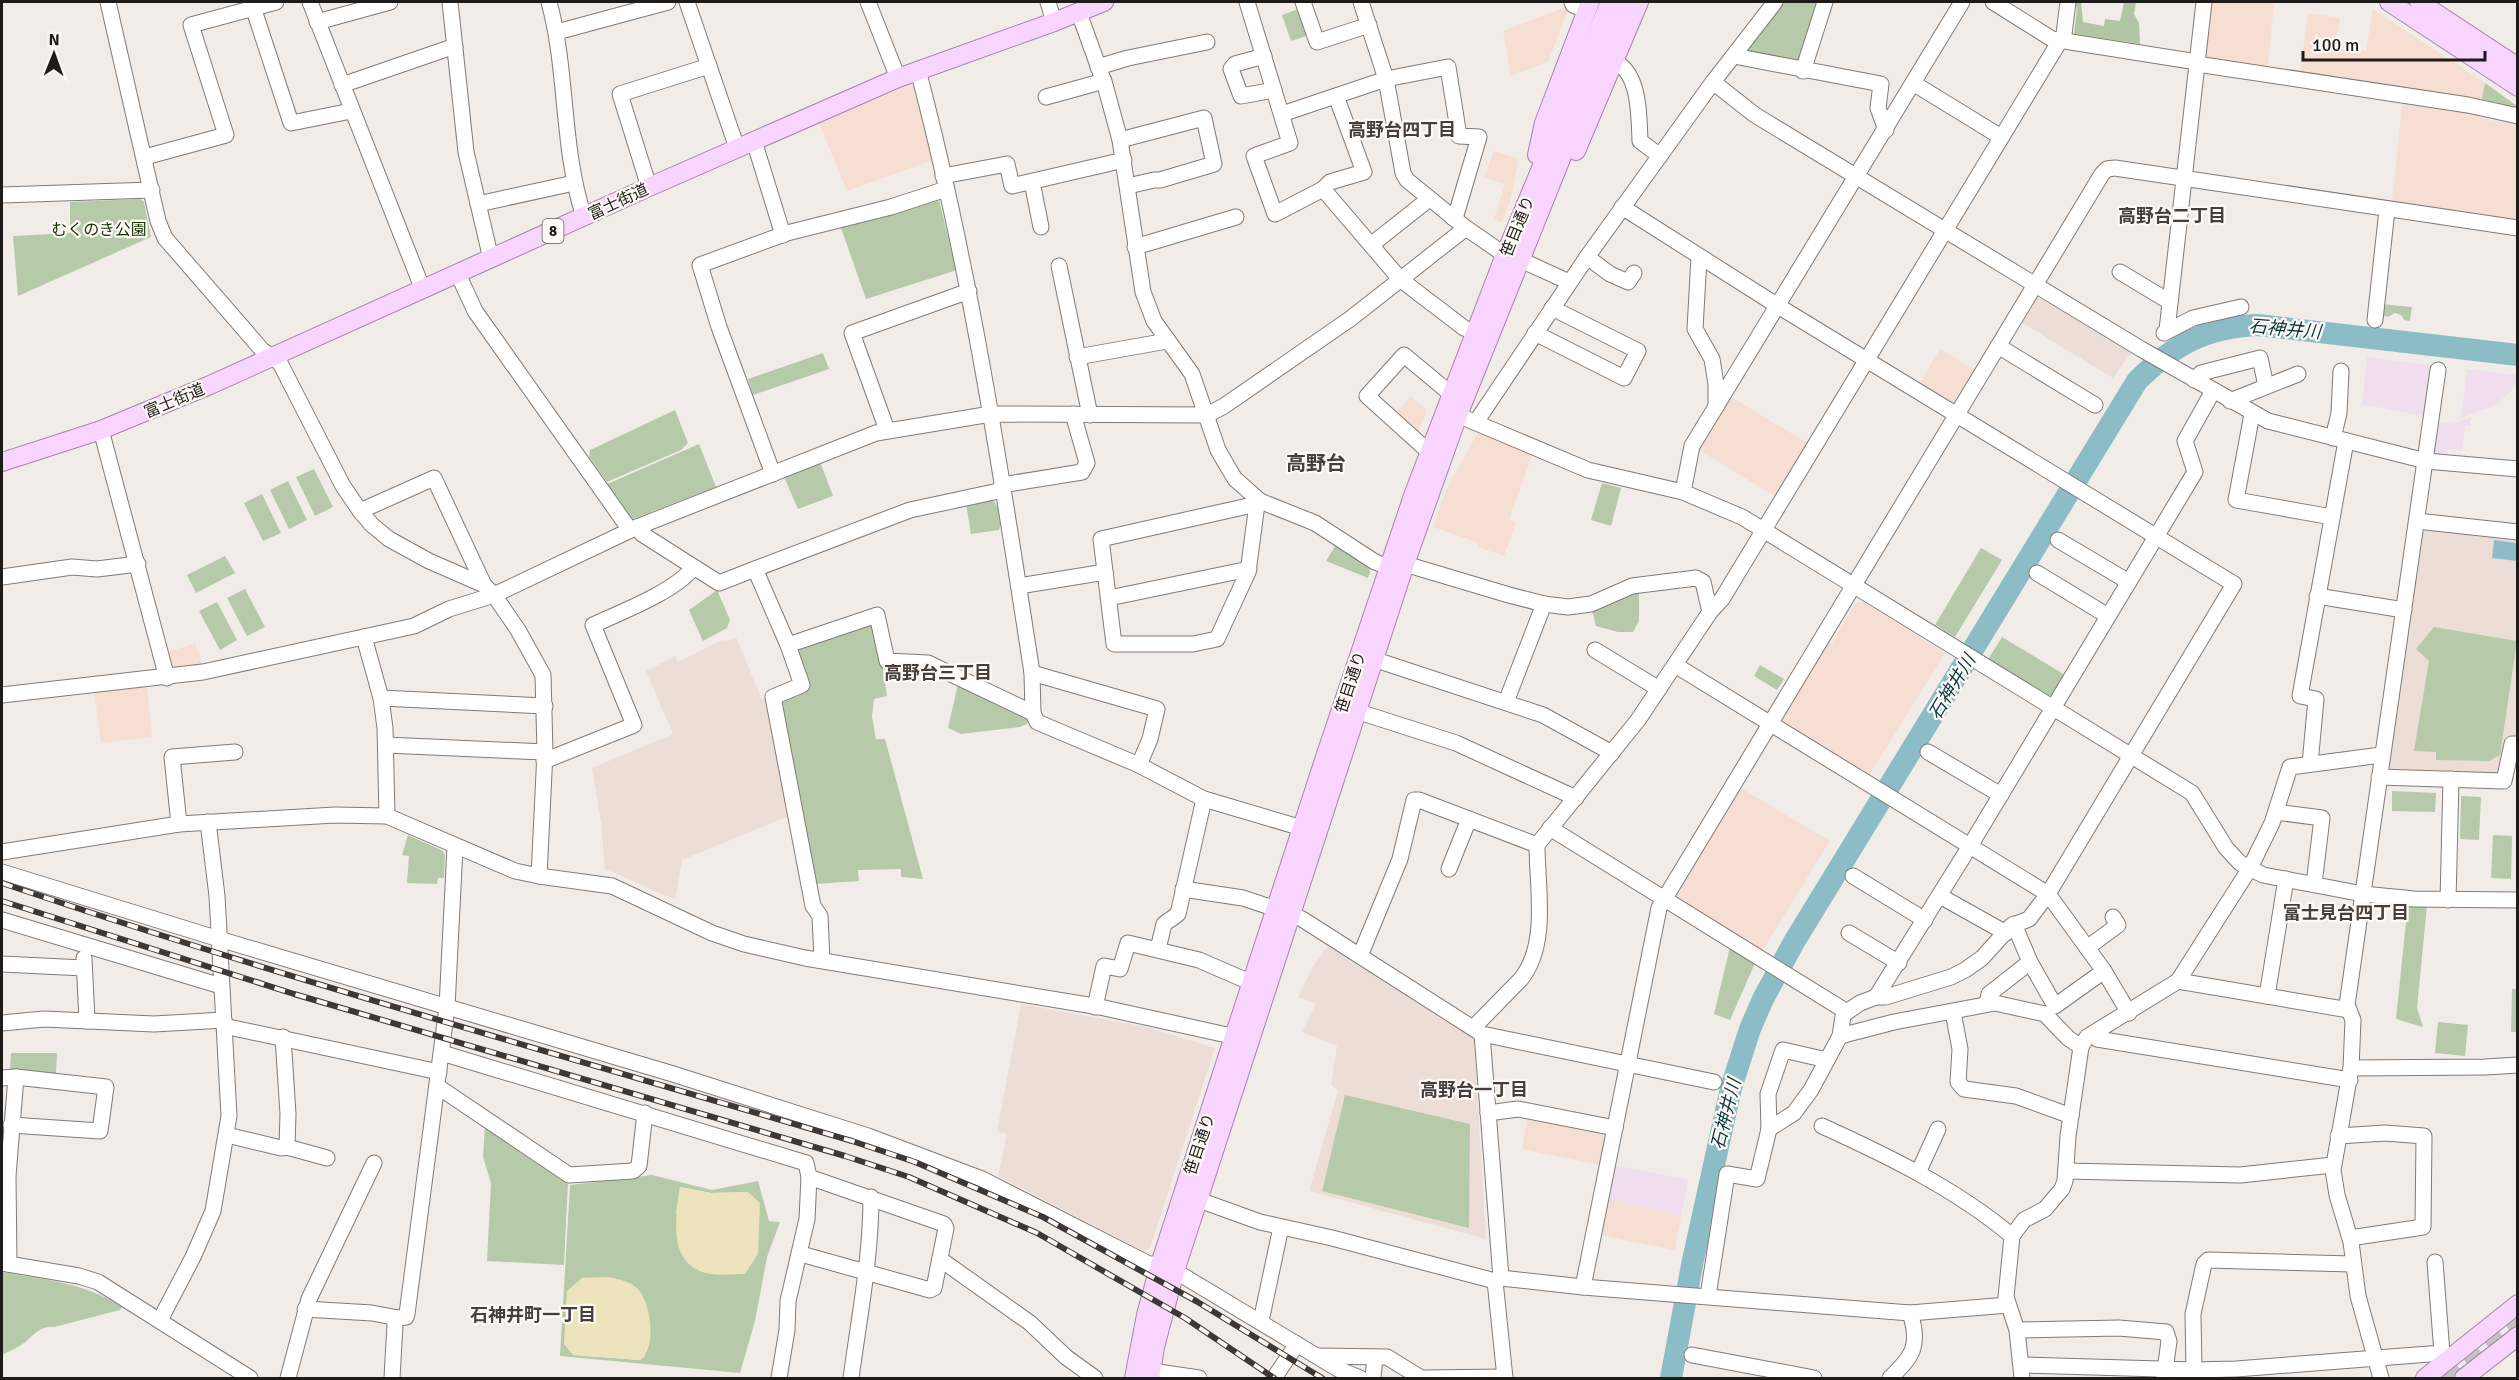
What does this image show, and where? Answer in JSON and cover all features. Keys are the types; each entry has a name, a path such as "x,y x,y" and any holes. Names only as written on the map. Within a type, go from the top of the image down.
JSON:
{"main road":[{"name":"富士街道","path":"2,462 101,430 272,357 649,187 898,78 1104,2"},
{"name":"笹目通り","path":"1168,1267 1284,912 1373,659 1429,452 1451,406 1513,257 1610,2"},
{"name":"笹目通り","path":"1530,214 1624,2"},
{"path":"1530,214 1577,149 1639,2"},
{"path":"2389,2 2517,87"},
{"path":"2419,2 2517,67"},
{"path":"1530,214 1544,123 1583,4"},
{"name":"笹目通り","path":"1145,1376 1146,1315 1199,1200 1243,1038 1252,983 1284,912 1302,828 1397,565 1475,332 1513,257"},
{"path":"2425,1378 2445,1356 2517,1305"},
{"path":"2464,1378 2516,1340"}],"street":[{"path":"108,2 158,221 165,238 262,350 280,363 343,486 372,525 389,539 489,590"},
{"path":"145,157 225,135 192,28 194,23 215,9 253,7 276,2"},
{"path":"310,2 423,290"},
{"path":"318,22 390,2"},
{"path":"450,2 466,152 491,259"},
{"path":"549,2 557,32 568,148 574,183 584,217"},
{"path":"557,32 668,2"},
{"path":"687,2 709,66 783,235"},
{"path":"868,2 898,78"},
{"path":"1048,2 1054,22"},
{"path":"1247,2 1290,144 1254,156 1275,214 1323,189 1330,182 1364,172 1336,96"},
{"path":"1303,2 1317,42 1369,25"},
{"path":"1361,2 1386,79 1403,173 1407,180 1466,228 1513,257 1569,282"},
{"path":"1476,422 1622,207 1713,82 1775,2"},
{"path":"1803,70 1825,2"},
{"path":"1683,492 1692,446 1962,2"},
{"path":"1993,2 2052,39 2468,105 2517,116"},
{"path":"1317,1356 1391,1359 1423,1378 1505,1378 1488,1113 1477,1031 1521,980 1533,957 1540,901 1537,845 1612,753 1659,689 1710,612 1722,599 2060,40 2064,33 2068,2"},
{"path":"2204,2 2166,331 2193,318 2241,307"},
{"path":"253,7 291,123 351,111"},
{"path":"1079,13 1101,74 1120,140 1143,292 1154,321 1192,374 1218,450 1235,479 1258,503 1315,524 1375,562 1397,565 1544,604 1568,607 1591,604 1632,586 1696,578 1703,582 1710,612"},
{"path":"1046,98 1101,74 1128,58 1207,42"},
{"path":"342,85 455,46"},
{"path":"1264,56 1235,64 1231,69 1241,96 1274,90"},
{"path":"1734,56 1881,84 1878,108 1886,130"},
{"path":"1615,62 1624,67 1633,86 1638,110 1640,141 1660,156"},
{"path":"649,187 620,94 709,66"},
{"path":"1282,114 1386,79 1448,67 1459,136 1479,137 1455,215 1452,218"},
{"path":"918,70 969,291 1019,586 1032,673 1033,713 1037,722 1139,765 1204,799 1302,828"},
{"path":"1713,82 1748,111 2213,392 2268,422 2426,461 2517,469"},
{"path":"1913,83 2001,137"},
{"path":"1120,140 1204,118 1214,164 1160,180 1128,186"},
{"path":"773,474 719,327 700,265 783,235 891,207 944,182 1007,164 1012,186 1124,160"},
{"path":"1582,1287 1659,908 2104,171 2115,168 2517,228"},
{"path":"1032,182 1041,226"},
{"path":"478,204 574,183"},
{"path":"1323,189 1400,279 1464,328 1475,332"},
{"path":"2,195 152,190"},
{"path":"1371,245 1429,199"},
{"path":"1622,207 1778,306 2234,584 2048,894 2029,919 2010,929 1982,958 1951,977 1887,997 1876,997 1860,1003 1847,1012 1843,1016 1840,1036 1811,1090 1794,1113 1769,1129"},
{"path":"2375,320 2387,210"},
{"path":"1135,247 1236,217"},
{"path":"2,694 167,678 221,669 414,626 489,590 634,528 887,430 991,414 1207,415 1224,406 1341,325 1466,228"},
{"path":"1699,256 1695,329 1712,360 1716,407"},
{"path":"1587,257 1610,274 1628,282 1634,273"},
{"path":"1059,266 1090,415"},
{"path":"2120,272 2170,302"},
{"path":"458,274 475,311 634,528 719,584 910,510 1082,472 1086,463 1073,414"},
{"path":"887,430 852,333 969,291"},
{"path":"1535,333 1624,378 1638,351 1552,308"},
{"path":"1077,357 1167,341"},
{"path":"1998,346 2095,405"},
{"path":"1429,452 1367,396 1404,355 1451,406 1476,422 1594,472 1683,492 1724,508 1764,530 2192,793 2226,848 2240,863 2263,875 2363,894 2448,900 2517,900"},
{"path":"2194,380 2201,373 2260,358 2266,386"},
{"path":"2381,1378 2358,1296 2350,1238 2337,1195 2333,1165 2351,1074 2353,1020 2347,1005 2381,755 2438,370"},
{"path":"2310,764 2316,699 2300,696 2332,517 2339,440 2341,371"},
{"path":"2230,401 2298,374"},
{"path":"1876,997 1940,896 2195,472 2185,441 2213,392"},
{"path":"2252,414 2236,500 2332,517"},
{"path":"101,430 167,678"},
{"path":"360,511 434,478 489,590 518,630 543,675 545,757 539,876"},
{"path":"1258,503 1249,569 1217,639 1192,644 1114,644 1101,539 1258,503"},
{"path":"2417,521 2517,532"},
{"path":"2058,540 2129,582"},
{"path":"2,577 72,567 97,569 138,564"},
{"path":"386,745 545,757 634,725 593,625 652,597 687,576 693,568"},
{"path":"755,569 788,645 802,685 773,697 813,906 820,916 822,960"},
{"path":"1108,598 1249,569"},
{"path":"1019,586 1105,572"},
{"path":"2037,573 2108,616"},
{"path":"2317,596 2404,610"},
{"path":"1506,702 1544,604"},
{"path":"788,645 877,615 887,661 928,663 1033,713"},
{"path":"364,637 381,698 386,745 387,816"},
{"path":"1595,650 1659,689"},
{"path":"1373,659 1543,715 1612,753"},
{"path":"1675,665 2048,894 2104,971 2129,1013"},
{"path":"1032,673 1157,709 1150,739 1139,765"},
{"path":"381,698 545,706"},
{"path":"1356,711 1456,743 1576,798"},
{"path":"2379,777 2504,781 2512,744 2517,744"},
{"path":"179,824 172,757 235,752"},
{"path":"1928,752 2001,795"},
{"path":"2381,755 2290,767 2276,812 2250,868 2178,981 2087,1037 2081,1047 2065,1181 2057,1198 2045,1209 2024,1220 2012,1236 2006,1297 2017,1330 2022,1372 2165,1374 2194,1370 2445,1356 2435,1262"},
{"path":"2448,900 2451,779"},
{"path":"1158,949 1164,924 1178,914 1204,799"},
{"path":"1360,956 1400,859 1414,800 1537,845"},
{"path":"2276,812 2322,818 2314,884"},
{"path":"2,852 179,824 366,814 387,816 515,871 612,886 712,933 744,944 822,960 1095,1006 1243,1038"},
{"path":"1449,869 1468,819"},
{"path":"160,1320 193,1257 213,1211 229,1116 220,986 217,896 208,822"},
{"path":"1550,828 1847,1012"},
{"path":"305,1309 372,1313 398,1318 406,1317 407,1314 447,1007 455,847"},
{"path":"2,872 868,1136 982,1179 1149,1264 1168,1267 1338,1369 1360,1378"},
{"path":"1853,876 1925,920"},
{"path":"2267,996 2286,879"},
{"path":"1183,889 1243,898 1302,919 1477,1031 1714,1082"},
{"path":"1940,896 2010,929 2055,1006 2104,971"},
{"path":"2087,948 2118,925 2113,917"},
{"path":"2,920 220,986"},
{"path":"1849,933 1899,963"},
{"path":"1095,1006 1104,966 1120,969 1128,943 1199,960 1252,983"},
{"path":"86,946 84,968 87,1021"},
{"path":"1987,1004 1989,994 2030,962"},
{"path":"2,964 84,968"},
{"path":"2178,981 2349,1010"},
{"path":"1840,1036 1894,1022 1987,1004 2045,1014 2081,1047"},
{"path":"1953,1012 1960,1049 1958,1082 1964,1089 2016,1096 2071,1116"},
{"path":"2,1023 44,1019 154,1024 224,1023 283,1037 438,1079 569,1175 633,1171 639,1166 645,1113"},
{"path":"2094,1034 2097,1039 2351,1074 2517,1065"},
{"path":"283,1037 288,1114 287,1147"},
{"path":"1706,1296 1727,1174 1757,1179 1769,1129 1768,1094 1783,1050 1827,1060"},
{"path":"442,1053 804,1162 807,1165 809,1177 807,1219 801,1254 788,1301 787,1330 779,1378"},
{"path":"11,1125 102,1130 104,1085 9,1078 11,1125 5,1264 79,1276 98,1282 249,1378"},
{"path":"1488,1113 1518,1109 1615,1128"},
{"path":"1822,1126 1918,1173 1989,1217 2012,1236"},
{"path":"1918,1173 1938,1129"},
{"path":"2338,1136 2385,1133 2424,1136 2422,1227 2350,1238"},
{"path":"227,1135 327,1158"},
{"path":"288,1378 305,1309 374,1163"},
{"path":"2066,1171 2240,1175 2333,1165"},
{"path":"801,1254 930,1290 934,1288 946,1225 809,1177"},
{"path":"851,1378 866,1271 871,1225 871,1197"},
{"path":"1199,1200 1281,1227 1498,1280 1910,1313 2008,1305"},
{"path":"1261,1321 1281,1227"},
{"path":"940,1259 1030,1323 1066,1357 1095,1378"},
{"path":"2194,1370 2193,1314 2204,1264 2208,1260 2352,1263"},
{"path":"1890,1378 1911,1358 1915,1332 1910,1313"},
{"path":"392,1378 394,1333 398,1318"},
{"path":"2017,1330 2119,1328 2166,1332 2169,1341 2165,1374"},
{"path":"1274,1378 1297,1344"},
{"path":"1692,1354 1781,1375 1814,1378"},
{"path":"1373,1378 1375,1357"},
{"path":"1145,1376 1199,1378"}],"shaded area":[{"path":"2209,2 2274,2 2268,67 2208,58 2204,54"},
{"path":"1566,7 1568,10 1548,62 1511,76 1503,31"},
{"path":"2373,9 2485,83 2482,101 2300,72 2308,13 2340,18 2336,46 2366,51"},
{"path":"917,82 936,159 847,191 819,123"},
{"path":"2408,103 2468,112 2489,120 2517,124 2517,222 2394,204 2392,201 2402,107"},
{"path":"1494,151 1519,159 1510,202 1502,222 1494,219 1505,184 1484,178"},
{"path":"2041,297 2132,352 2113,378 2021,322 2034,299"},
{"path":"1940,349 1975,370 1956,402 1951,404 1919,384"},
{"path":"2367,357 2435,366 2427,417 2362,404"},
{"path":"2467,369 2517,375 2517,385 2496,405 2461,418"},
{"path":"1726,394 1809,444 1776,497 1694,447"},
{"path":"1411,396 1427,410 1417,436 1394,415"},
{"path":"2471,418 2471,426 2465,425 2462,450 2448,449 2446,460 2436,459 2431,453 2436,422 2451,424"},
{"path":"1477,434 1483,434 1532,456 1509,519 1516,522 1504,556 1478,547 1479,543 1433,527 1446,490"},
{"path":"2420,527 2517,535 2517,732 2501,770 2495,775 2389,771 2384,765"},
{"path":"1862,601 1945,653 1868,777 1781,725 1780,719 1828,641 1832,643 1856,603"},
{"path":"736,637 761,697 759,698 769,701 791,815 682,860 675,900 605,869 601,823 592,768 673,734 646,671 675,656 678,662 722,640 728,641"},
{"path":"195,643 204,668 180,671 173,667 169,652"},
{"path":"147,685 152,737 101,743 94,691"},
{"path":"1739,787 1830,841 1761,953 1674,899 1673,896"},
{"path":"1330,943 1474,1039 1486,1239 1309,1191 1338,1090 1331,1085 1337,1046 1302,1032 1316,1003 1298,997 1312,968"},
{"path":"1021,1004 1147,1027 1215,1048 1150,1248 1143,1251 998,1176 1007,1134 997,1131"},
{"path":"1528,1115 1608,1132 1600,1165 1522,1149"},
{"path":"1614,1165 1688,1180 1681,1216 1607,1199"},
{"path":"1607,1199 1681,1216 1675,1250 1599,1235"}],"green space":[{"path":"1781,2 1822,2 1802,61 1748,55 1744,50"},
{"path":"2074,2 2081,2 2083,22 2104,26 2105,19 2120,21 2124,2 2136,2 2134,14 2139,23 2140,44 2074,34 2077,8"},
{"path":"1301,8 1309,35 1291,41 1282,15"},
{"path":"2485,83 2517,106 2517,108 2482,99"},
{"path":"934,197 939,200 954,261 959,263 960,269 866,299 840,225"},
{"name":"むくのき公園","path":"140,199 144,202 151,237 18,296 13,236 70,233 70,202"},
{"path":"2381,304 2412,307 2410,321 2404,320 2401,315 2395,313 2388,317 2382,315"},
{"path":"823,353 829,369 753,395 748,379"},
{"path":"675,410 688,443 681,450 607,482 589,457 590,450"},
{"path":"699,444 716,487 630,520 605,485"},
{"path":"820,462 833,496 798,509 784,477"},
{"path":"314,469 333,507 315,516 296,477"},
{"path":"288,481 307,520 289,529 270,490"},
{"path":"1602,483 1621,488 1611,526 1591,520"},
{"path":"262,494 281,533 263,541 244,503"},
{"path":"992,499 999,514 999,530 971,534 966,504"},
{"path":"1337,543 1368,564 1370,572 1368,578 1326,561"},
{"path":"1981,548 2002,560 1955,637 1935,625"},
{"path":"225,556 235,573 196,593 187,575"},
{"path":"1639,588 1639,621 1633,632 1618,632 1596,626 1591,606"},
{"path":"245,589 265,627 247,636 227,598"},
{"path":"717,590 730,620 727,628 703,641 689,610"},
{"path":"217,602 237,640 220,650 199,611"},
{"path":"872,621 876,624 887,696 874,699 872,717 876,739 885,739 923,879 901,877 901,869 858,870 859,881 815,884 780,700 807,686 794,651"},
{"path":"2434,627 2517,641 2500,755 2489,761 2436,760 2436,752 2414,751 2429,661 2416,649"},
{"path":"2002,637 2065,675 2053,695 2044,696 1987,661"},
{"path":"1760,665 1784,679 1777,690 1754,676"},
{"path":"958,684 1029,718 1027,724 1020,727 961,734 948,728"},
{"path":"2392,791 2436,793 2435,812 2392,811"},
{"path":"2461,796 2481,797 2479,840 2460,839"},
{"path":"408,835 443,851 445,856 444,878 438,878 437,884 407,883 409,856 402,855"},
{"path":"2493,835 2512,836 2511,879 2491,878"},
{"path":"2408,903 2427,905 2417,1008 2423,1027 2396,1019"},
{"path":"1730,947 1755,963 1730,1020 1714,1014"},
{"path":"2512,989 2517,989 2517,1032 2511,1032"},
{"path":"2438,1022 2468,1025 2465,1056 2435,1053"},
{"path":"11,1053 57,1053 56,1074 10,1072"},
{"path":"1345,1095 1470,1124 1469,1228 1322,1191"},
{"path":"485,1126 568,1182 564,1265 487,1261 491,1183 483,1157"},
{"path":"652,1175 712,1190 758,1181 769,1221 780,1222 767,1257 755,1321 740,1373 560,1356 570,1185","holes":["680,1187 711,1193 748,1192 676,1214","648,1345 644,1357 640,1360 573,1355"]},
{"path":"2,1272 79,1287 122,1307 120,1310 45,1328 2,1355"}],"sand":[{"path":"680,1187 711,1193 748,1192 760,1203 758,1254 745,1274 706,1273 694,1268 685,1260 680,1249 676,1225"},
{"path":"607,1277 635,1286 643,1296 649,1315 650,1336 649,1346 640,1360 573,1355 564,1344 567,1291 582,1278"}],"water":[{"path":"2494,540 2517,543 2517,561 2492,558"}],"waterway":[{"name":"石神井川","path":"1671,1378 1693,1260 1731,1088 1750,1029 1763,999 1794,942 2137,381 2164,357 2192,340 2222,330 2258,325 2518,355"}],"tunnel":[{"path":"2444,1378 2518,1317"}],"railway":[{"path":"2,883 213,952 852,1141 915,1162 1043,1217 1196,1301 1322,1378"},
{"path":"2,901 294,994 845,1156 909,1177 1037,1233 1185,1318 1274,1378"}],"district":[{"name":"高野台四丁目","path":"1402,130"},
{"name":"高野台二丁目","path":"2172,216"},
{"name":"高野台","path":"1316,463"},
{"name":"高野台三丁目","path":"938,673"},
{"name":"富士見台四丁目","path":"2346,913"},
{"name":"高野台一丁目","path":"1474,1090"},
{"name":"石神井町一丁目","path":"533,1315"}]}
